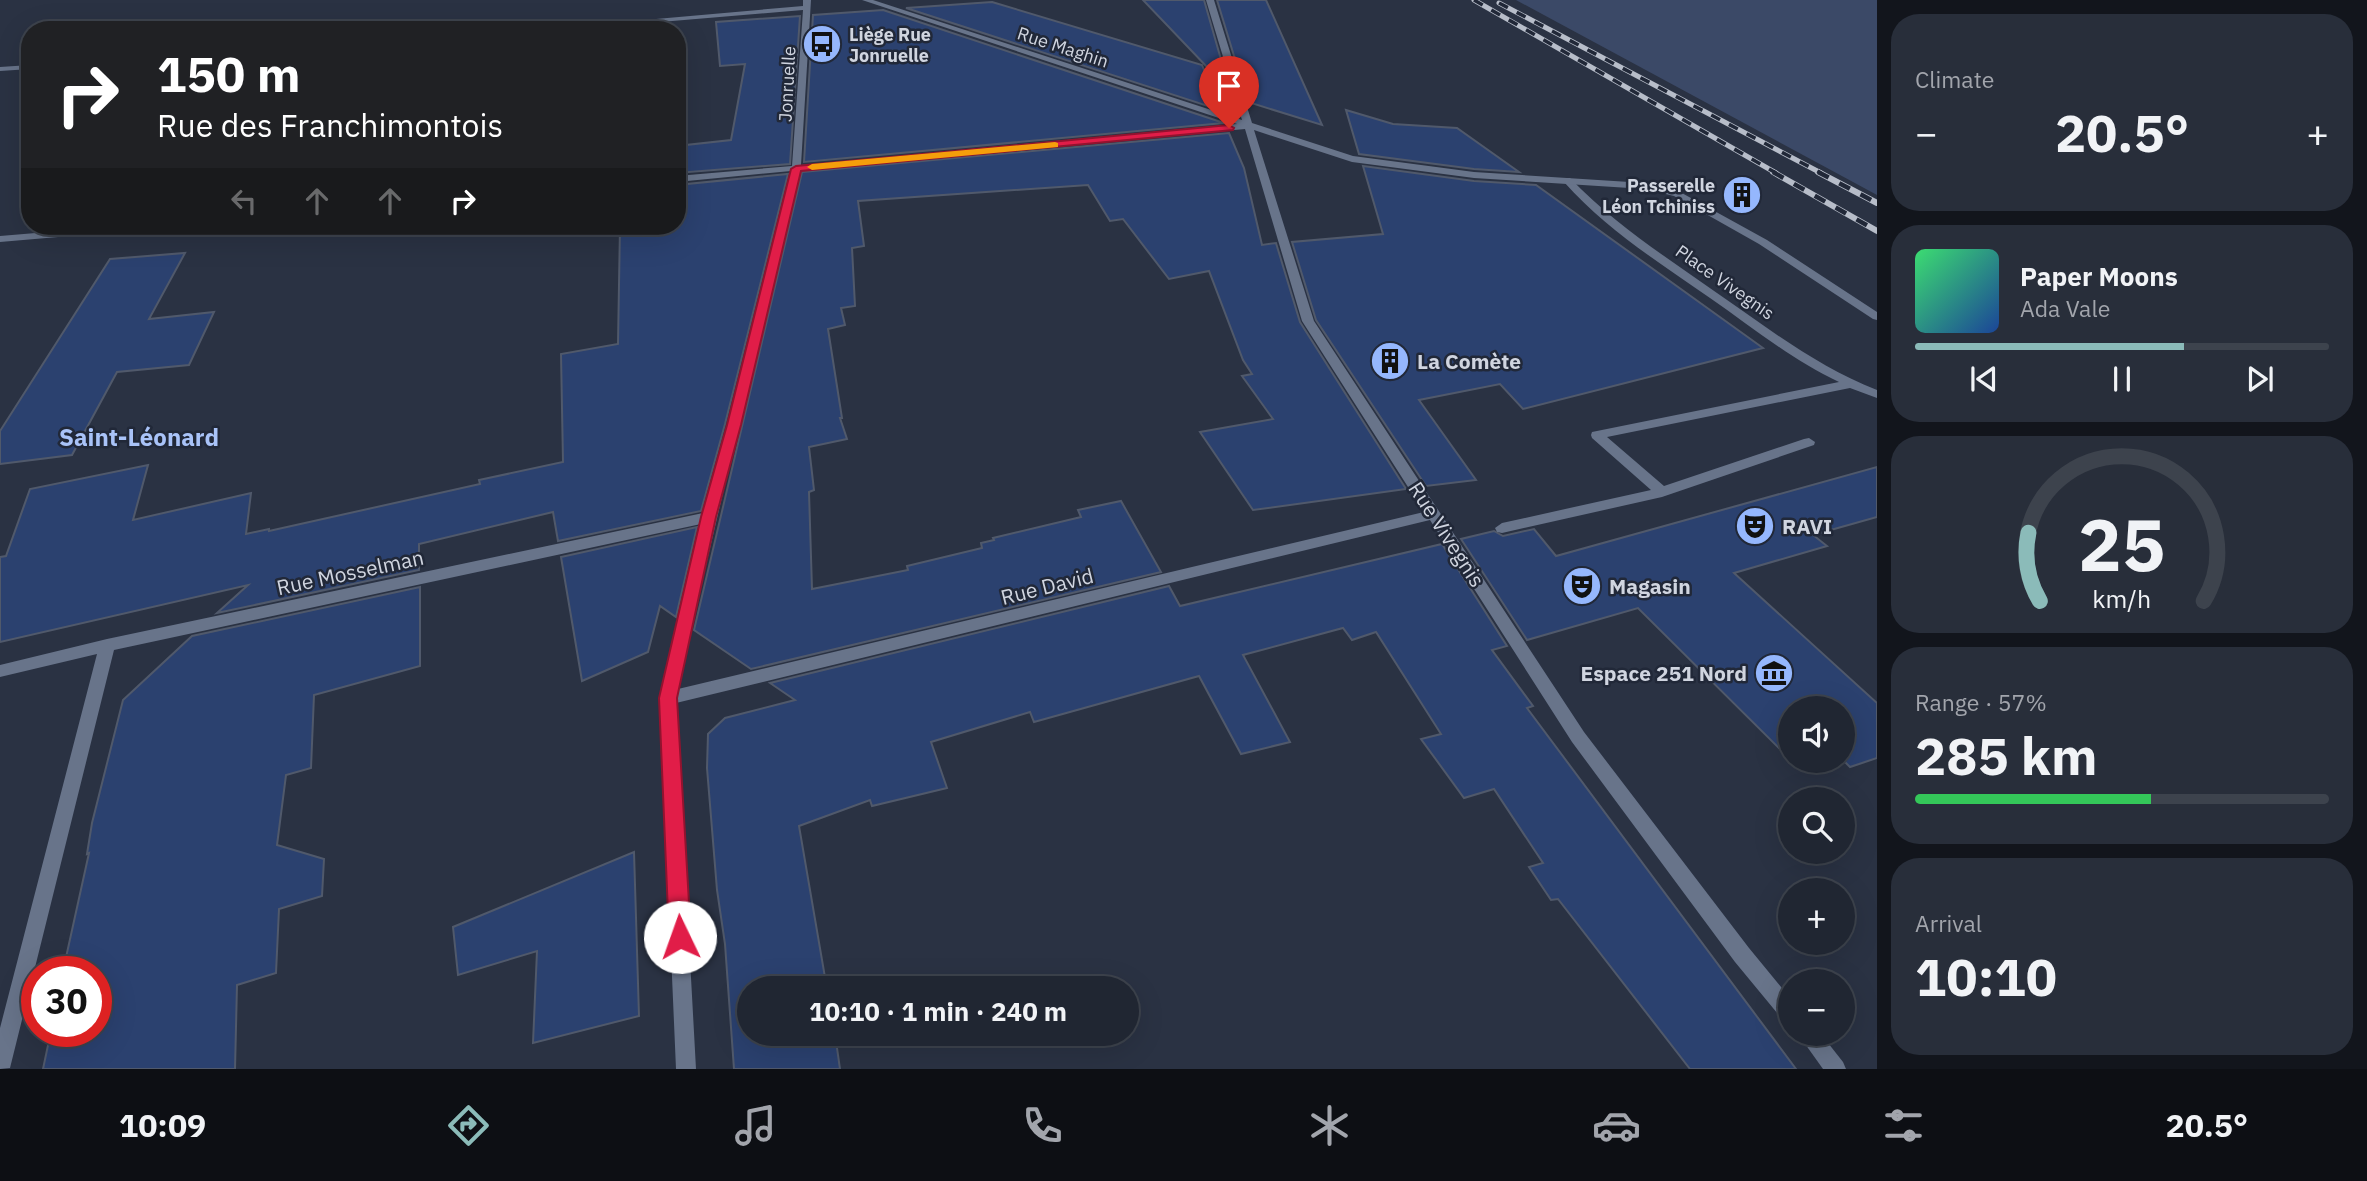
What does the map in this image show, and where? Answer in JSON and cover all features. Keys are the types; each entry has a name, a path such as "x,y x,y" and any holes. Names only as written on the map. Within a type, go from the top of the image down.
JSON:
{"street":[{"name":"Rue Maghin","path":"866,0 1250,126"},
{"name":"Rue Vivegnis","path":"1210,0 1308,321 1578,737 1742,955 1778,998"},
{"path":"629,21 807,4"},
{"name":"Jonruelle","path":"686,1069 668,698 709,517 796,169 807,4"},
{"path":"0,69 21,68"},
{"path":"686,178 1250,126 1352,159 1474,175 1645,186 1677,194 1763,242 1877,317"},
{"name":"Place Vivegnis","path":"1567,180 1588,204 1625,233 1812,364 1850,384 1877,394"},
{"path":"0,239 46,235"},
{"path":"1662,492 1597,435 1850,384"},
{"path":"1502,528 1662,492 1809,442"},
{"name":"Rue David","path":"668,698 1435,514"},
{"name":"Rue Mosselman","path":"0,671 107,645 709,517"},
{"path":"0,1068 107,645"},
{"path":"1818,1046 1836,1069"}],"shaded area":[{"path":"1516,0 1877,0 1877,195 1853,182"}],"building":[{"path":"1143,0 1204,0 1230,91"},
{"path":"1217,0 1266,0 1322,125 1248,102"},
{"path":"992,2 1202,65 1220,110 906,8"},
{"path":"883,10 1224,123 804,162 813,15"},
{"path":"800,16 790,164 686,172 686,145 731,140 745,64 720,66 716,22"},
{"path":"1346,110 1393,124 1457,128 1519,172 1359,154"},
{"path":"1229,133 1244,168 1262,245 1276,243 1300,322 1406,489 1253,510 1200,432 1273,419 1242,376 1252,374 1243,360 1209,271 1169,279 1123,219 1110,221 1088,185 858,201 864,246 852,248 855,306 841,308 845,325 828,329 840,418 847,439 809,447 814,490 809,492 812,589 908,570 907,566 982,548 981,543 994,540 993,538 1081,517 1078,510 1121,501 1161,572 751,669 694,630 802,172"},
{"path":"1363,166 1474,181 1536,185 1763,348 1523,409 1500,384 1419,400 1476,480 1426,486 1316,320 1292,242 1383,234"},
{"path":"788,174 701,511 558,541 553,512 419,544 419,570 217,613 248,585 0,642 0,557 6,556 30,489 148,465 133,520 251,493 246,534 480,484 479,480 563,462 561,354 618,344 620,235 686,235 686,184"},
{"path":"185,253 149,319 214,312 189,365 117,372 72,455 0,464 0,431 110,259"},
{"path":"1877,467 1877,517 1813,535 1827,546 1734,573 1877,703 1877,758 1855,765 1855,696 1778,696 1778,747 1638,608 1527,640 1461,539 1494,531 1503,536 1534,529 1556,556"},
{"path":"697,527 676,617 660,606 648,652 582,681 561,557"},
{"path":"1442,544 1507,646 1492,650 1533,706 1527,708 1796,1069 1690,1069 1558,899 1551,900 1529,867 1543,863 1494,789 1464,798 1421,739 1441,734 1376,632 1352,640 1343,628 1243,655 1290,742 1241,754 1199,676 1034,722 1030,712 931,742 947,788 872,806 870,800 799,826 825,976 737,976 737,1046 837,1046 840,1069 734,1069 725,944 717,890 707,768 708,734 725,718 795,700 770,683 1169,586 1180,606"},
{"path":"420,587 420,666 314,695 311,768 286,775 277,845 324,859 322,896 279,909 276,973 237,985 235,1069 43,1069 48,1047 112,1047 112,956 66,956 89,853 87,854 92,823 123,700 192,636"},
{"path":"634,852 639,1016 533,1043 537,951 458,975 453,927"}],"railway":[{"path":"1474,0 1776,173"},
{"path":"1499,3 1821,173"},
{"path":"1773,172 1877,231"},
{"path":"1818,172 1877,203"}],"slow traffic":[{"path":"812,167 1055,145"}],"place":[{"name":"Liège Rue Jonruelle","path":"822,44"},
{"name":"Passerelle Léon Tchiniss","path":"1742,195"},
{"name":"La Comète","path":"1390,361"},
{"name":"RAVI","path":"1755,526"},
{"name":"Magasin","path":"1582,586"},
{"name":"Espace 251 Nord","path":"1774,673"}],"district":[{"name":"Saint-Léonard","path":"139,437"}],"route":[{"path":"680,937 668,698 709,517 796,169 1229,128"}]}
